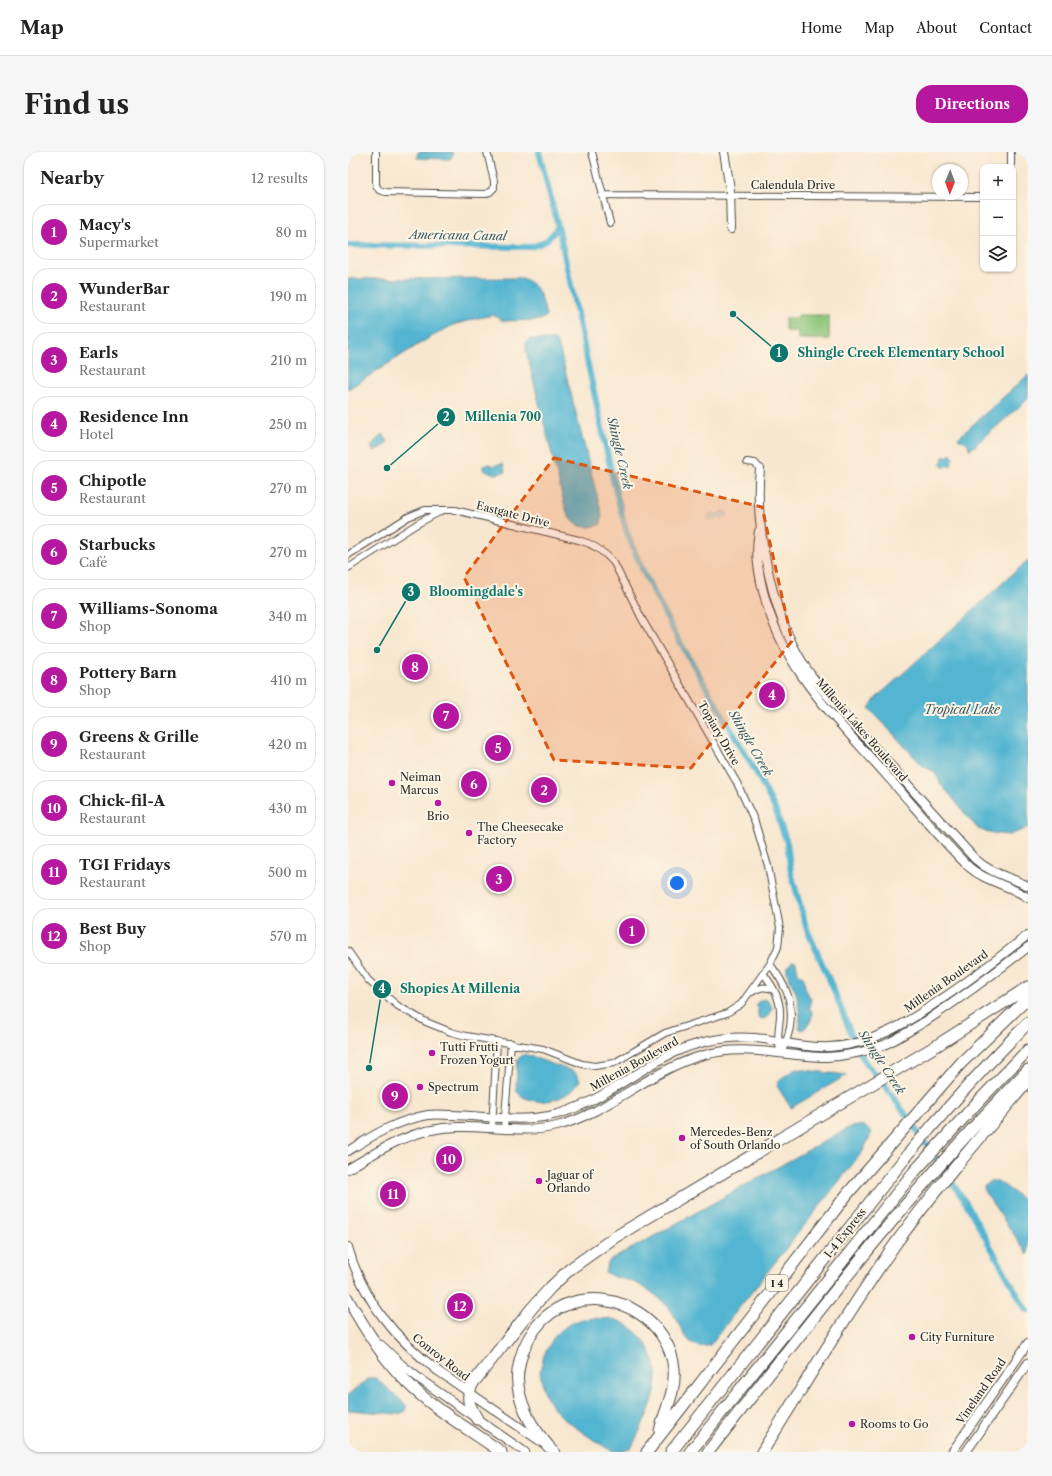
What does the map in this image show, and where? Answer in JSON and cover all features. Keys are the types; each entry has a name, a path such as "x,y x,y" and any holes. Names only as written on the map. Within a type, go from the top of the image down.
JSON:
{"highway":[{"path":"477,1419 470,1405 468,1392 473,1383 532,1308 551,1287 576,1265 615,1237 936,1046 1028,986"},
{"name":"I 4","path":"647,1452 849,1192 961,1063 1028,998"},
{"name":"I-4 Express","path":"671,1452 905,1158 992,1059 1028,1023"},
{"name":"I-4 Express","path":"690,1452 914,1172 948,1133 1028,1050"},
{"path":"708,1452 864,1254 950,1152 1028,1070"},
{"path":"762,1452 860,1296 897,1243 961,1160 1028,1081"},
{"path":"552,1450 527,1416 519,1394 518,1372 523,1348 532,1332 542,1321 557,1310 571,1303 592,1299 615,1302 638,1312 657,1328 667,1345 673,1363 674,1382 671,1398 663,1418 659,1435"},
{"path":"355,1311 371,1338 388,1361 414,1389 446,1414 501,1452"}],"street":[{"path":"376,152 376,185 379,190 386,192 485,194 494,188 494,181 486,152"},
{"path":"592,152 610,223"},
{"path":"724,152 730,195 731,229"},
{"path":"1011,152 1011,164"},
{"name":"Calendula Drive","path":"602,195 980,197"},
{"path":"747,462 755,463 760,469"},
{"name":"Millenia Lakes Boulevard","path":"760,469 758,484 760,526 768,569 776,602 798,655 817,682 834,702 975,859 995,874 1028,886"},
{"name":"Eastgate Drive","path":"348,555 418,512 425,510 455,510 578,540"},
{"path":"348,568 417,524 443,510"},
{"name":"Millenia Lakes Boulevard","path":"760,526 757,545 757,559 768,611 783,645 804,681 834,717 969,867 979,875 993,882 1016,890 1028,898"},
{"name":"Topiary Drive","path":"348,952 372,983 389,999 413,1016 453,1033 543,1049 589,1066 607,1065 619,1060 665,1033 727,1013 741,1004 770,964 778,947 780,937 779,919 763,847 745,798 642,619 614,563 590,543 578,540"},
{"name":"Millenia Boulevard","path":"348,1151 376,1134 400,1122 429,1115 527,1118 544,1117 561,1113 580,1106 668,1055 702,1042 722,1038 743,1037 818,1047 845,1046 867,1040 890,1031 935,1004 1028,935"},
{"name":"Millenia Boulevard","path":"348,1169 392,1142 417,1133 457,1127 534,1129 557,1126 579,1118 629,1092 674,1066 703,1055 737,1050 817,1057 849,1055 871,1049 893,1040 933,1016 975,987 1028,947"},
{"path":"770,964 784,984 790,1000 791,1015 787,1044 780,1053"},
{"path":"762,974 774,990 780,1007 777,1041 780,1053"},
{"name":"Topiary Drive","path":"747,996 758,988 763,987 774,990"},
{"path":"492,1128 497,1041"},
{"path":"504,1128 511,1043"},
{"path":"348,1146 358,1145"},
{"name":"Conroy Road","path":"348,1248 361,1281 371,1301 385,1321 401,1339 420,1357 552,1450"},
{"path":"348,1297 355,1311 369,1331 402,1365 525,1452"},
{"name":"Vineland Road","path":"952,1452 1028,1343"},
{"name":"Vineland Road","path":"966,1452 1028,1363"}],"highlighted area":[{"path":"554,458 762,507 792,641 691,768 554,760 464,577"}],"green space":[{"path":"798,315 829,315 829,339 798,339 798,331 785,331 785,318 798,318"}],"water":[{"path":"418,152 452,152 453,155 450,159 417,158"},
{"path":"523,278 529,281 537,289 541,298 546,316 541,320 503,321 493,315 453,325 429,338 348,389 348,279"},
{"path":"529,339 555,340 559,347 602,515 601,524 587,527 577,525 570,519 566,511 526,351 526,343"},
{"path":"1028,375 1028,399 971,449 969,449 968,444 965,441 959,440 958,438"},
{"path":"383,434 388,442 380,449 379,448 374,451 371,447"},
{"path":"950,454 954,458 951,461 953,463 949,467 947,465 944,468 940,463 945,455 947,457"},
{"path":"491,464 491,466 503,464 505,472 496,474 483,470 483,466"},
{"path":"721,511 727,512 728,516 720,520 720,518 710,521 708,519 708,515 711,515 711,513 721,513"},
{"name":"Tropical Lake","path":"1028,560 1028,827 1009,835 988,833 977,828 940,783 935,772 923,766 869,708 877,697"},
{"path":"792,961 796,962 798,973 804,978 805,988 811,999 809,1007 812,1012 812,1018 808,1025 802,1030 799,1028 800,1017 797,995 787,973 787,968"},
{"path":"764,999 769,1001 772,1008 769,1016 763,1019 758,1017 758,1009 755,1006 758,1002"},
{"path":"524,1054 575,1072 580,1080 575,1087 560,1098 541,1101 523,1097 516,1091 517,1063 519,1058"},
{"path":"796,1069 847,1075 791,1108 777,1086 780,1079"},
{"path":"862,1125 872,1132 863,1151 710,1345 694,1345 689,1341 669,1308 652,1292 636,1283 614,1277 605,1272 609,1261 848,1128"},
{"path":"990,1181 998,1181 1028,1203 1028,1255 984,1191 984,1186"},
{"path":"593,1318 617,1320 634,1330 648,1347 656,1366 656,1387 649,1410 632,1447 624,1451 612,1451 565,1420 552,1407 544,1393 540,1371 544,1355 555,1335 572,1322"},
{"path":"369,1378 376,1378 406,1405 406,1411 399,1414 348,1410 348,1395"}],"waterway":[{"name":"Shingle Creek","path":"539,152 558,226 613,480 627,533 643,571 673,630 757,774 775,809 787,843 791,872 806,927 833,988 855,1044 867,1065 877,1075 904,1112 966,1203 1025,1308 1028,1310"},
{"name":"Americana Canal","path":"348,245 530,247 547,240 558,226"}],"place":[{"name":"Shingle Creek Elementary School","path":"733,314"},
{"name":"Millenia 700","path":"387,468"},
{"name":"Bloomingdale's","path":"377,650"},
{"name":"Pottery Barn","path":"415,667"},
{"name":"Residence Inn","path":"772,695"},
{"name":"Williams-Sonoma","path":"446,716"},
{"name":"Chipotle","path":"498,748"},
{"name":"Neiman Marcus","path":"392,783"},
{"name":"Starbucks","path":"474,784"},
{"name":"WunderBar","path":"544,790"},
{"name":"Brio","path":"438,803"},
{"name":"The Cheesecake Factory","path":"469,833"},
{"name":"Earls","path":"499,879"},
{"name":"Macy's","path":"632,931"},
{"name":"Tutti Frutti Frozen Yogurt","path":"432,1053"},
{"name":"Shopies At Millenia","path":"369,1068"},
{"name":"Spectrum","path":"420,1087"},
{"name":"Greens & Grille","path":"395,1096"},
{"name":"Mercedes-Benz of South Orlando","path":"682,1138"},
{"name":"Chick-fil-A","path":"449,1159"},
{"name":"Jaguar of Orlando","path":"539,1181"},
{"name":"TGI Fridays","path":"393,1194"},
{"name":"Best Buy","path":"460,1306"},
{"name":"City Furniture","path":"912,1337"},
{"name":"Rooms to Go","path":"852,1424"}]}
